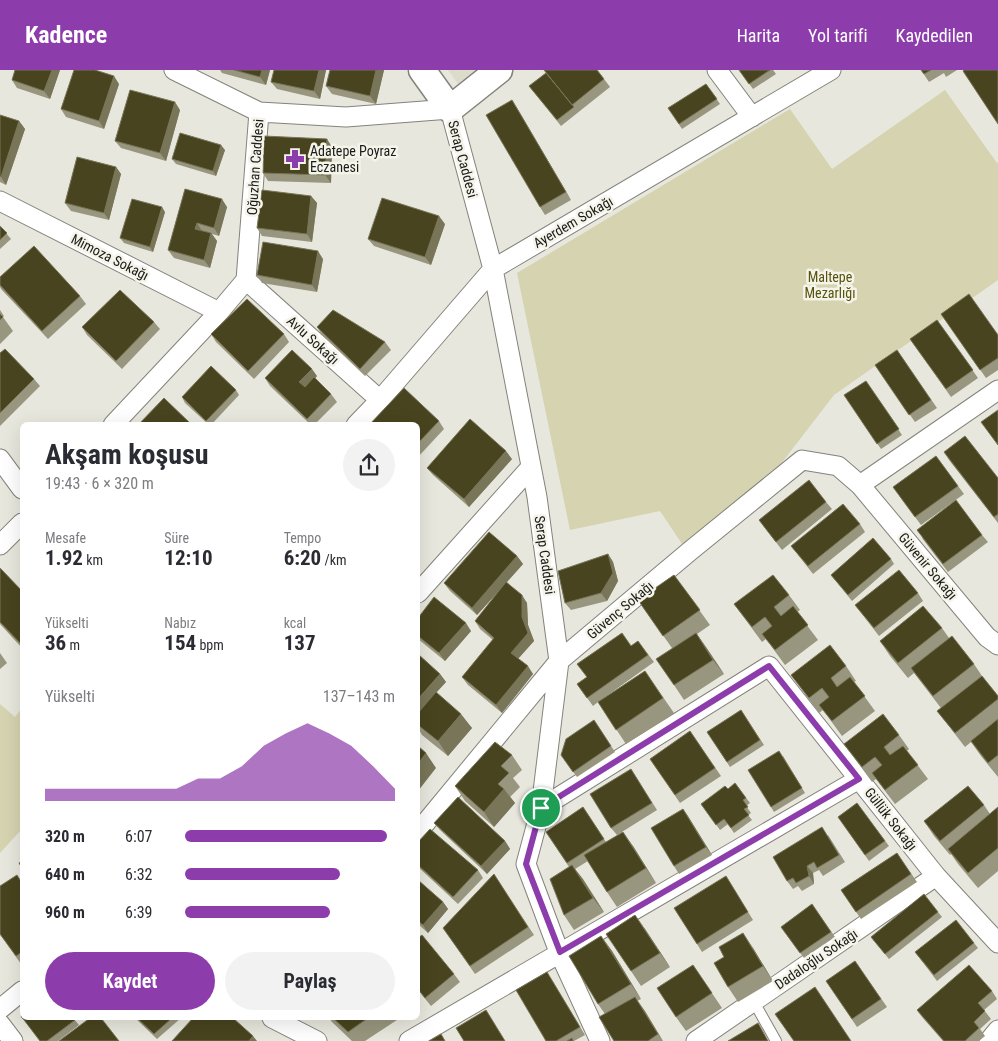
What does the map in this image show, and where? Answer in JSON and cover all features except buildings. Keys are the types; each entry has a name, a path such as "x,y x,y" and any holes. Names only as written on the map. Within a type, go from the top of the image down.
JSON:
{"street":[{"path":"174,70 259,112"},
{"name":"Serap Caddesi","path":"422,70 450,109 493,269 537,497 559,661 541,808 526,864 560,952 600,1041"},
{"path":"450,109 498,70"},
{"path":"717,70 752,117"},
{"name":"Ayerdem Sokağı","path":"359,422 493,269 832,70"},
{"name":"Oğuzhan Caddesi","path":"246,280 259,112 346,117 450,109"},
{"name":"Mimoza Sokağı","path":"0,201 219,312"},
{"path":"116,422 219,312 246,280"},
{"name":"Avlu Sokağı","path":"246,280 380,400"},
{"path":"860,485 998,390"},
{"path":"0,459 20,486"},
{"name":"Güvenç Sokağı","path":"420,830 559,661 802,460 838,466 860,485"},
{"path":"420,590 530,467"},
{"name":"Güvenir Sokağı","path":"860,485 987,637 998,645"},
{"path":"0,545 20,525"},
{"name":"Güllük Sokağı","path":"541,808 769,666 936,876 998,943"},
{"path":"409,1041 859,779"},
{"name":"Dadaloğlu Sokağı","path":"696,1041 936,876"},
{"path":"0,1009 20,993"},
{"path":"276,1020 317,1041"},
{"path":"0,1024 13,1041"},
{"path":"989,1041 998,1030"}],"lane":[{"path":"754,1002 776,1041"}],"shaded area":[{"path":"448,70 476,70 458,84"}],"green space":[{"name":"Maltepe Mezarlığı","path":"945,90 998,163 998,280 834,395 780,465 684,547 660,511 570,530 517,273 790,109 832,169"},
{"path":"0,704 15,717 20,711 20,831 0,853"}],"place":[{"name":"Adatepe Poyraz Eczanesi","path":"295,159"}],"route":[{"path":"769,666 859,779 560,952 526,864 541,808 769,666"}]}
